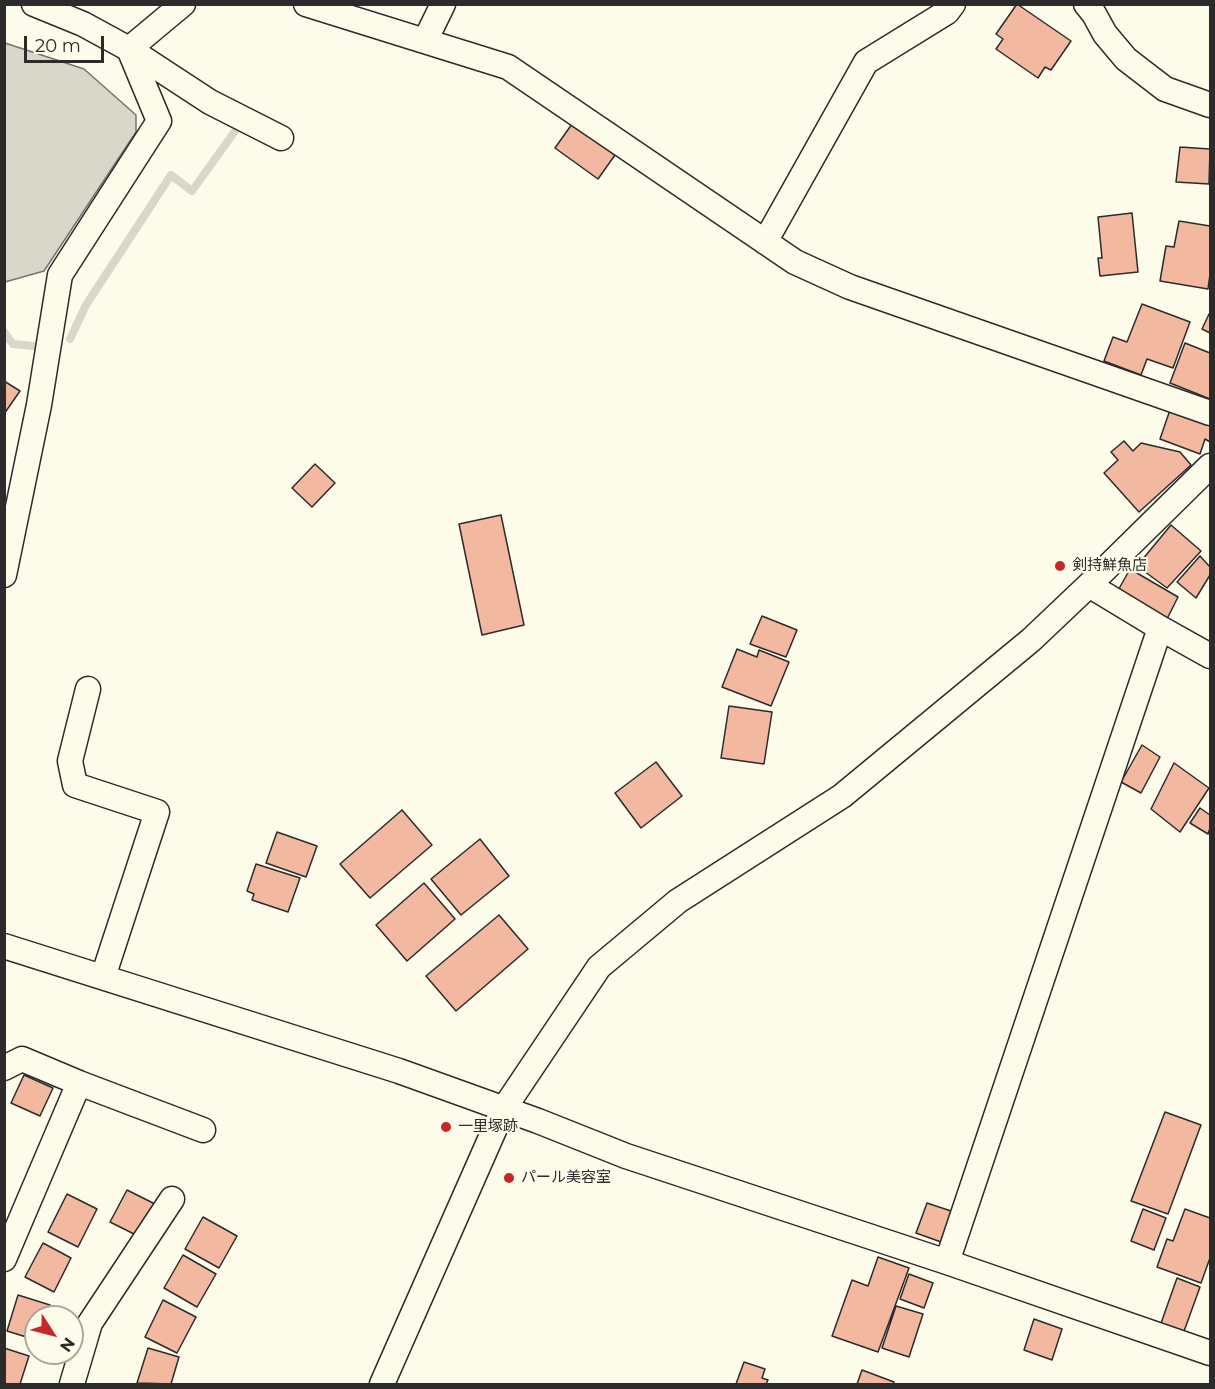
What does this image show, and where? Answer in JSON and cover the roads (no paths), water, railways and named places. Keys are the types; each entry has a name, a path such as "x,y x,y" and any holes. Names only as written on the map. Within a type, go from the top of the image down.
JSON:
{"street":[{"path":"34,4 83,24 129,49 210,102 281,138"},
{"path":"129,49 183,4"},
{"path":"306,4 508,68 795,262 850,287 1210,413"},
{"path":"425,41 443,4"},
{"path":"765,242 866,62 947,12 953,4"},
{"path":"1086,4 1105,34 1126,59 1165,89 1210,105"},
{"path":"4,575 39,405 60,275 159,121 129,49"},
{"path":"382,1384 503,1110 599,967 678,901 842,796 1030,640 1210,466"},
{"path":"1089,585 1210,656"},
{"path":"947,1262 1160,628"},
{"path":"88,689 70,761 75,785 157,812 103,977"},
{"path":"4,946 399,1071 626,1156 947,1262 1210,1353"},
{"path":"4,1068 22,1059 203,1130"},
{"path":"4,1259 79,1083"},
{"path":"72,1384 90,1323 172,1199"}],"waterway":[{"path":"70,339 86,305 171,175 192,191 238,127"},
{"path":"4,332 13,344 33,346"}],"place":[{"name":"剣持鮮魚店","path":"1060,566"},
{"name":"一里塚跡","path":"446,1127"},
{"name":"パール美容室","path":"509,1178"}]}
